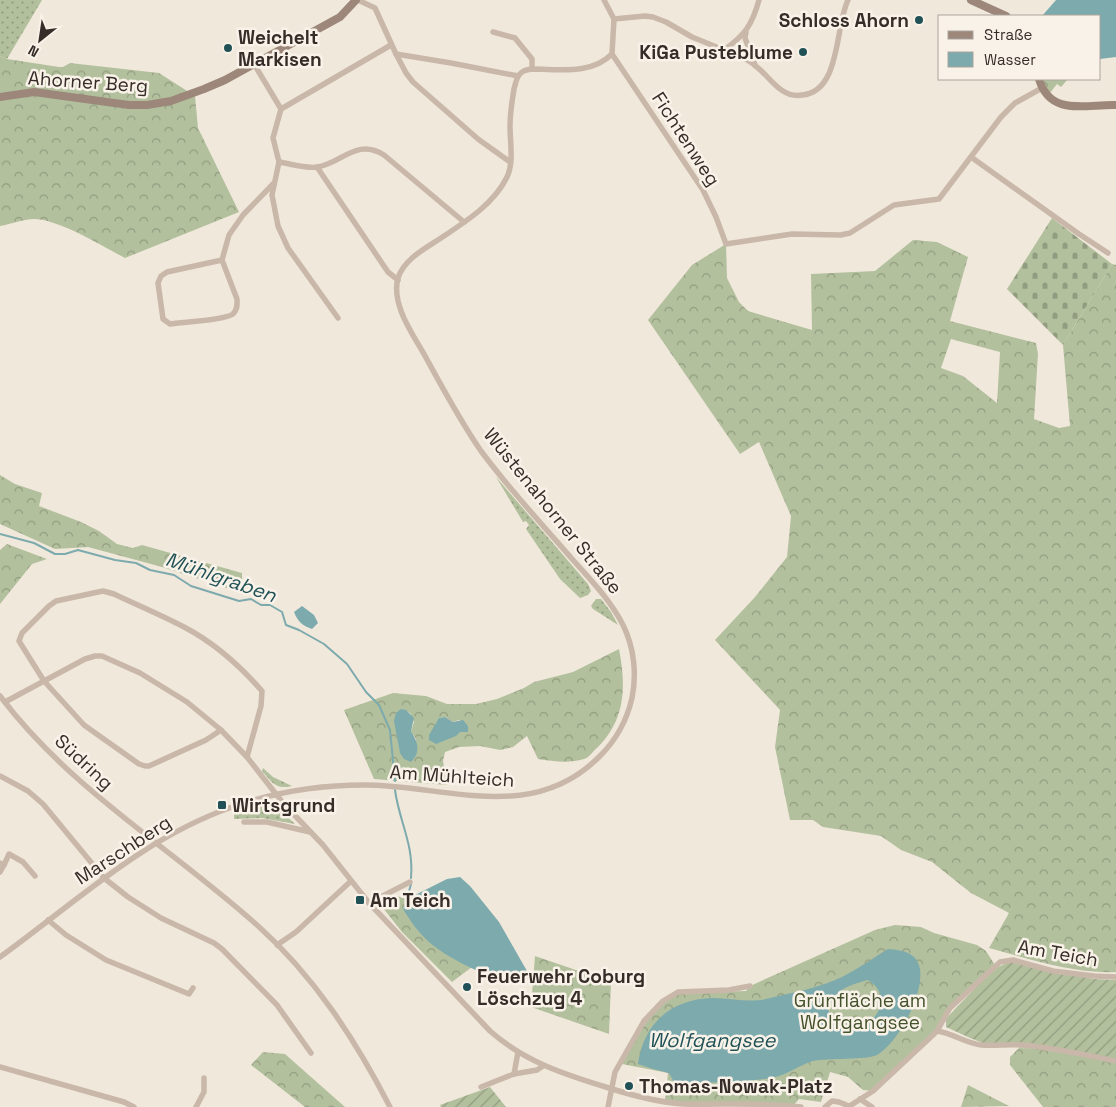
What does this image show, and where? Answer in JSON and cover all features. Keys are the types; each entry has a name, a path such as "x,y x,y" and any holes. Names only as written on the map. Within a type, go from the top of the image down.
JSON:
{"street":[{"path":"357,0 375,8 396,54 413,82 478,139 510,162"},
{"name":"Ahorner Berg","path":"0,97 34,92 122,104 158,104 183,98 254,64 340,17 357,0"},
{"path":"317,167 388,272 398,280 404,267 411,260 464,222 497,193 509,174 511,103 518,76 524,70 532,69 584,69 599,65 612,54 614,19 604,0"},
{"path":"755,65 745,38 759,0"},
{"path":"614,19 645,16 666,22 699,40 755,65 772,83 786,93 800,95 816,91 831,68 842,16 848,0"},
{"path":"971,0 1004,15"},
{"path":"493,32 515,38 532,58 532,69"},
{"path":"724,50 746,32"},
{"path":"338,318 288,248 278,226 273,206 274,183 279,162 273,138 281,109 391,44"},
{"path":"396,54 518,76"},
{"name":"Fichtenweg","path":"612,54 708,199 726,244 778,235 841,236 850,234 894,205 939,199 971,157"},
{"path":"254,64 281,109"},
{"path":"1039,80 1042,88 1054,101 1066,106 1116,105"},
{"path":"1042,88 1015,103 1001,117 971,157 1108,253"},
{"path":"279,162 317,167 354,150 369,149 380,152 464,222"},
{"path":"222,260 167,272 161,276 158,283 163,320 170,324 227,317 235,311 237,306 236,299 222,260 229,235 235,225 274,183"},
{"name":"Wüstenahorner Straße","path":"398,280 397,291 400,304 413,336 480,450 604,597 623,624 632,650 634,691"},
{"path":"221,730 206,740 149,766 144,766 84,725 44,680 20,643 20,635 56,601 106,591 184,628 200,637 229,660 262,691 261,706 248,757"},
{"path":"5,702 85,659 95,656 109,658 140,673 204,715 248,757 283,803 332,856 369,903 490,1032 518,1052 543,1066 632,1096 665,1102 801,1107"},
{"name":"Am Mühlteich","path":"276,793 360,785 382,785 496,798 544,792 583,772 606,750 624,721 634,691"},
{"name":"Südring","path":"0,696 56,759 97,797 154,843"},
{"path":"0,776 28,792 43,804 104,878 142,908 214,943 222,949 277,1005 311,1054"},
{"name":"Marschberg","path":"0,957 104,878 154,843 210,815 276,793"},
{"path":"244,822 267,822 310,832"},
{"path":"154,843 257,925 314,986 333,1010 368,1066 390,1107"},
{"path":"0,872 2,864 9,854 23,862 35,876"},
{"path":"277,945 296,932 351,881"},
{"path":"369,903 410,882"},
{"path":"48,920 66,935 106,960 189,994 193,988"},
{"name":"Am Teich","path":"848,1107 889,1077 916,1049 937,1031 950,1008 1000,962 1014,960 1053,971 1116,977"},
{"path":"608,1107 611,1097 610,1088 615,1072 635,1035 652,1010 678,992 729,990 750,986"},
{"path":"937,1031 975,1044 1047,1048 1116,1061"},
{"path":"514,1074 518,1052"},
{"path":"481,1087 514,1074 538,1070 543,1066"},
{"path":"0,1067 124,1102 134,1107"},
{"path":"199,1106 204,1092 204,1078"},
{"path":"860,1100 872,1107"},
{"path":"825,1107 832,1102 839,1102 848,1107"}],"green space":[{"path":"0,0 42,0 7,59 0,56"},
{"path":"0,56 7,59 59,67 70,63 159,73 195,96 198,128 239,212 125,258 81,234 45,220 31,219 0,226"},
{"path":"1043,80 1067,80 1061,87 1057,84 1050,93"},
{"path":"1052,218 1112,264 1063,345 1007,289"},
{"path":"913,240 937,242 968,257 950,321 1036,343 1038,354 1034,419 1059,428 1070,426 1063,345 1112,264 1116,265 1116,972 1084,971 1068,968 989,948 1009,913 971,893 932,862 901,850 881,836 823,827 813,820 790,820 775,747 780,710 715,640 755,597 787,557 791,516 759,442 740,454 648,320 692,265 726,244 727,278 739,302 748,311 812,330 811,274 875,271","holes":["951,339 1000,352 997,403 963,376 941,368"]},
{"path":"0,475 15,484 42,493 39,506 81,522 99,531 117,544 133,548 142,545 242,573 242,582 236,591 162,567 88,547 55,549 0,524"},
{"path":"496,477 588,584 591,591 588,595 580,598 560,579 526,529 529,525 526,521 523,522"},
{"path":"7,544 47,559 32,564 0,604 0,550"},
{"path":"596,599 601,599 618,625 593,609 591,606"},
{"path":"619,649 623,688 619,713 607,736 590,756 584,759 561,762 538,759 527,736 513,747 500,750 480,746 459,747 445,752 443,761 447,785 374,779 344,710 393,693 426,696 447,704 476,704 497,699 534,682 573,672","holes":["401,709 410,713 414,722 411,731 416,739 404,759","445,717 453,722 459,720 468,726 457,734 439,718"]},
{"path":"263,768 273,777 292,786 282,787 274,784 262,771"},
{"path":"267,802 273,803 295,824 262,818 234,819 234,812"},
{"path":"393,895 407,899 403,909 448,955 472,967 452,982 402,932 383,908"},
{"name":"Grünfläche am Wolfgangsee","path":"895,925 921,927 934,933 977,945 986,951 995,965 950,1008 937,1031 873,1091 863,1090 848,1077 830,1072 821,1102 799,1099 793,1106 665,1102 668,1073 622,1064 646,1022 670,999 682,993 746,991 750,986 875,930"},
{"path":"535,956 611,982 609,1034 531,1007"},
{"path":"1009,962 1094,979 1116,980 1116,1059 983,1043 946,1027 946,1019 955,1009 994,969"},
{"path":"1019,1048 1045,1049 1116,1061 1116,1107 1043,1107 1010,1065 1010,1057"},
{"path":"263,1052 285,1054 345,1107 305,1107 251,1065"},
{"path":"968,1085 1009,1106 961,1107"},
{"path":"490,1087 506,1107 441,1107 440,1105"}],"water":[{"path":"1056,0 1116,0 1116,57 1101,59 1101,15 1043,15"},
{"path":"302,606 314,615 318,623 312,629 301,623 294,612"},
{"path":"401,709 406,710 414,718 411,731 417,743 417,751 411,762 404,759 400,753 394,721 396,713"},
{"path":"445,717 453,722 463,720 468,726 468,732 460,732 456,736 436,744 429,740 429,735 439,718"},
{"path":"460,877 470,886 499,922 531,978 507,980 478,971 438,949 412,923 403,909 407,899 447,879"},
{"name":"Wolfgangsee","path":"888,949 903,951 912,955 920,969 920,979 914,1004 901,1029 894,1040 877,1055 865,1058 813,1061 771,1078 736,1082 675,1084 669,1073 638,1064 646,1036 662,1016 673,1008 698,999 760,1000 805,990 842,977","holes":["868,980 877,988 881,998 874,1018 865,1025 855,1029 845,1028 835,1022 828,1009 835,996 849,986"]}],"waterway":[{"name":"Mühlgraben","path":"0,534 34,543 55,554 65,554 78,550 115,560 136,563 150,570 174,575 191,586 239,601 251,599 261,605 270,605 282,612 286,625 324,644 347,664 366,692 379,705 390,730 395,781"},
{"name":"Mühlgraben","path":"395,790 408,843 411,878"},
{"name":"Mühlgraben","path":"407,899 411,884"}],"place":[{"name":"Schloss Ahorn","path":"919,20"},
{"name":"Weichelt Markisen","path":"228,48"},
{"name":"KiGa Pusteblume","path":"803,52"},
{"name":"Wirtsgrund","path":"222,805"},
{"name":"Am Teich","path":"360,900"},
{"name":"Feuerwehr Coburg Löschzug 4","path":"467,987"},
{"name":"Thomas-Nowak-Platz","path":"629,1086"}]}
